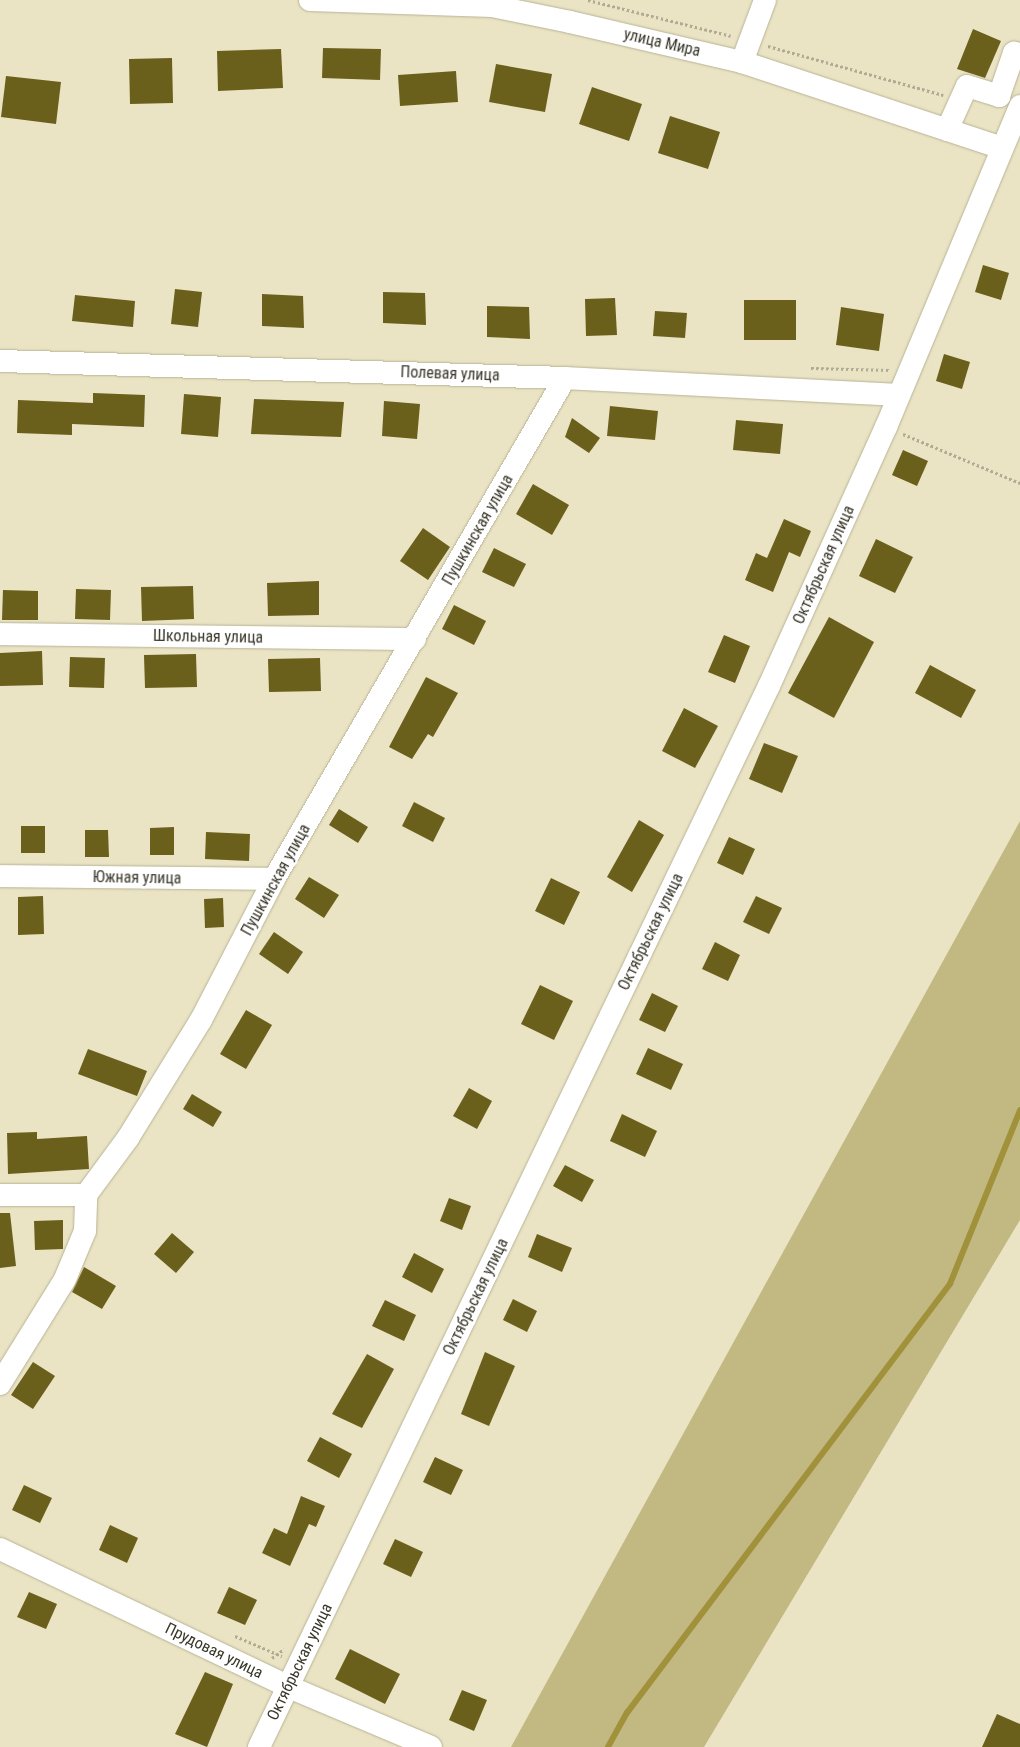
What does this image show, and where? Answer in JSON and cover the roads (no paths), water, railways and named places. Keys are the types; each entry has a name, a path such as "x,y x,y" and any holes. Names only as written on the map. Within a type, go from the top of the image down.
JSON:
{"street":[{"name":"улица Мира","path":"310,0 493,3 742,62 947,130 1010,137"},
{"path":"742,62 765,0"},
{"path":"947,130 967,86 999,96 1014,53 1020,54"},
{"name":"Октябрьская улица","path":"260,1747 765,695 886,427 1010,137 1020,106"},
{"name":"Полевая улица","path":"0,361 565,378 899,395"},
{"name":"Пушкинская улица","path":"86,1195 128,1138 200,1020 274,879 416,639 565,378"},
{"name":"Школьная улица","path":"0,634 416,639"},
{"name":"Южная улица","path":"0,876 274,879"},
{"path":"0,1195 86,1195 85,1231 65,1279 0,1384"},
{"name":"Прудовая улица","path":"0,1549 289,1687 431,1747"}],"waterway":[{"path":"608,1747 627,1713 950,1284 1020,1111"}]}
